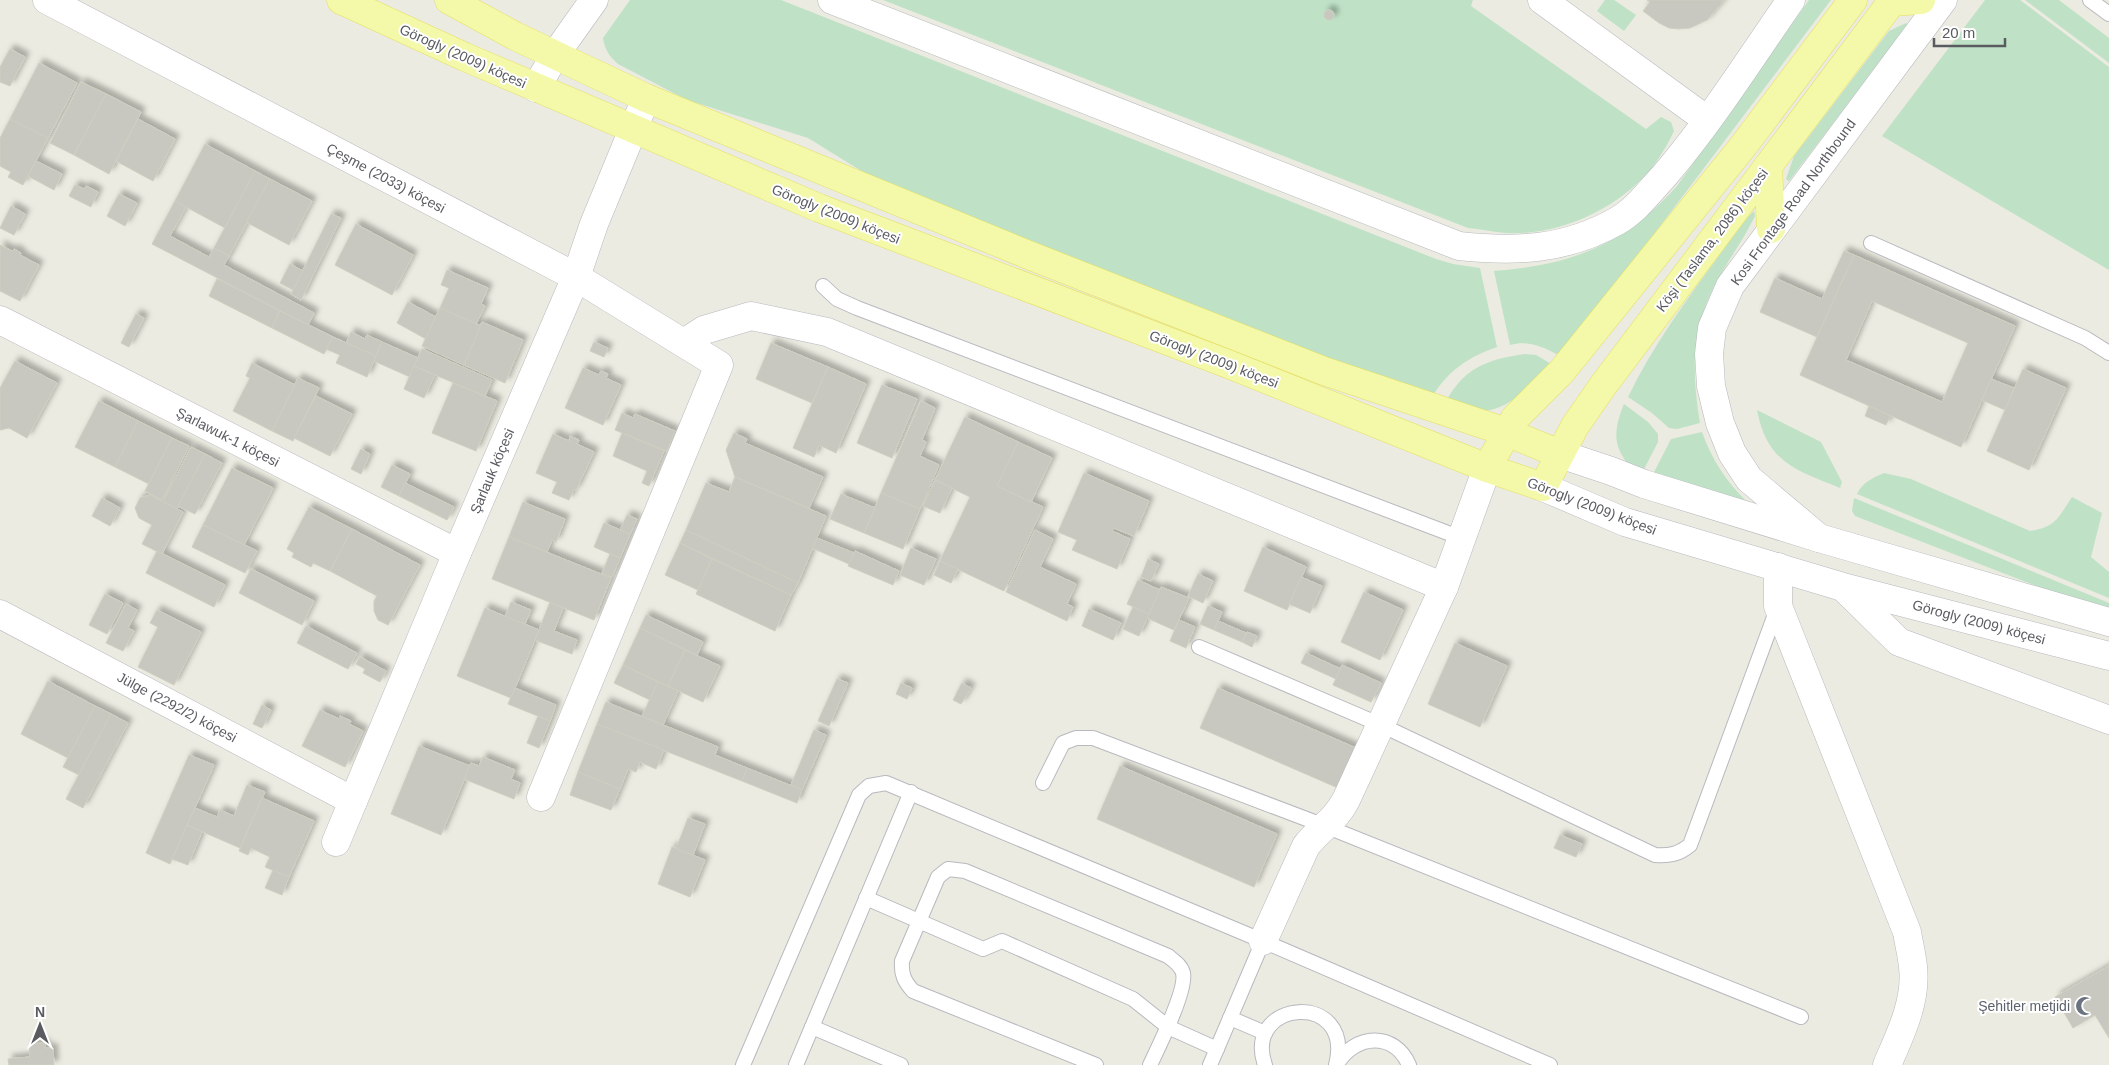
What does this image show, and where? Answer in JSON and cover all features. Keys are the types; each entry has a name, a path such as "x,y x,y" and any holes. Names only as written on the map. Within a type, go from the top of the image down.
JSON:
{"main road":[{"name":"Görogly (2009) köçesi","path":"342,0 536,88 819,208 1228,364 1487,468 1543,487"},
{"name":"Görogly (2009) köçesi","path":"449,0 515,36 646,98 1026,254 1324,371 1506,432 1560,454"},
{"path":"1487,468 1515,418 1562,371 1744,145 1853,0"},
{"path":"1892,1 1921,0"},
{"name":"Köşi (Taslama, 2086) köçesi","path":"1543,487 1575,426 1602,387 1892,1"},
{"path":"1768,166 1771,229"}],"street":[{"name":"Çeşme (2033) köçesi","path":"47,0 576,277 719,365 541,797"},
{"path":"536,88 555,55 594,0"},
{"path":"832,0 1458,246 1512,250 1540,248 1568,242 1617,221 1640,203 1675,163 1708,120 1791,0"},
{"path":"1542,0 1708,120"},
{"name":"Kosi Frontage Road Northbound","path":"1820,538 1749,479 1732,453 1720,423 1711,386 1709,354 1712,328 1730,286 1943,0"},
{"name":"Şarlauk köçesi","path":"336,842 457,553 576,277 594,224 646,98"},
{"path":"684,344 704,330 751,316 827,332 1444,586"},
{"name":"Şarlawuk-1 köçesi","path":"0,320 457,553"},
{"name":"Görogly (2009) köçesi","path":"1560,454 1644,484 1820,538 2109,622"},
{"path":"1263,941 1306,846 1339,814 1444,586 1487,468"},
{"name":"Görogly (2009) köçesi","path":"1543,487 1625,522 1843,586 2109,656"},
{"path":"1778,567 1778,606 1907,932 1914,969 1911,1000 1902,1029 1887,1065"},
{"path":"1843,586 1899,642 2109,720"},
{"name":"Jülge (2292/2) köçesi","path":"0,614 353,801"}],"lane":[{"path":"2090,0 2109,14"},
{"path":"1871,244 2085,338 2109,353"},
{"path":"822,286 837,299 857,308 1461,538"},
{"path":"1199,647 1381,725 1655,855 1675,854 1690,845 1778,606"},
{"path":"1043,783 1063,743 1076,738 1093,738 1325,826 1801,1017"},
{"path":"743,1065 858,795 869,786 886,782 1263,941 1550,1065"},
{"path":"796,1065 911,792"},
{"path":"1096,1065 913,990 905,982 901,971 902,962 938,877 948,869 965,871 1168,956 1178,963 1183,971 1184,981 1168,1027 1150,1065"},
{"path":"866,898 984,949 1002,941 1133,999 1168,1027 1217,1049"},
{"path":"1210,1065 1263,941"},
{"path":"1265,1065 1262,1057 1262,1044 1272,1023 1288,1014 1305,1011 1327,1021 1334,1031 1338,1042 1339,1054 1336,1065"},
{"path":"1230,1018 1266,1033"},
{"path":"812,1027 901,1065"},
{"path":"1336,1065 1342,1055 1352,1047 1363,1042 1375,1040 1388,1043 1398,1049 1409,1065"}],"green space":[{"path":"630,0 781,0 1436,259 1480,268 1497,347 1467,361 1451,373 1431,399 889,188 808,138 687,100 618,64 608,52 603,38"},
{"path":"883,0 1473,0 1471,6 1646,129 1661,117 1671,122 1674,131 1657,161 1636,184 1620,197 1585,218 1546,230 1526,233 1506,233 1468,228"},
{"path":"1605,0 1614,0 1636,15 1624,31 1597,11"},
{"path":"1809,0 1831,0 1574,340 1560,356 1542,347 1530,344 1510,345 1494,271 1548,263 1572,257 1595,248 1637,223 1657,206 1677,186"},
{"path":"1985,0 2020,0 2109,67 2109,270 1882,136"},
{"path":"2025,0 2059,0 2109,38 2109,63"},
{"path":"1906,23 1908,25 1789,181 1786,179 1794,156 1889,31"},
{"path":"1754,211 1755,216 1712,291 1698,332 1695,377 1700,423 1677,429 1669,428 1652,413 1628,397 1640,373 1668,328 1698,284"},
{"path":"1525,354 1536,355 1553,365 1529,388 1510,402 1490,410 1479,411 1444,406 1458,383 1477,368 1499,359"},
{"path":"1624,404 1648,422 1658,434 1658,442 1640,477 1625,460 1617,444 1617,426"},
{"path":"1757,410 1821,442 1842,482 1840,488 1797,469 1776,453 1768,442"},
{"path":"1702,432 1720,470 1747,502 1648,484 1671,439"},
{"path":"1884,473 1911,479 2030,531 2046,527 2056,520 2072,497 2102,513 2091,557 2109,572 2109,598 1857,494 1868,481"},
{"path":"1854,498 2109,603 2109,614 1855,516 1852,511"}],"building":[{"path":"1647,0 1724,0 1707,20 1690,28 1679,29 1669,28 1659,23 1643,11 1650,2"},
{"path":"1329,10 1334,15 1329,20 1324,15"},
{"path":"10,49 25,57 10,86 0,82 0,67"},
{"path":"39,63 77,83 48,138 10,119"},
{"path":"81,82 106,94 74,155 50,143"},
{"path":"106,94 141,112 109,174 74,155"},
{"path":"10,119 48,138 23,185 8,177 11,172 0,166 0,138"},
{"path":"138,119 175,139 153,181 116,161"},
{"path":"205,144 255,171 225,228 175,201"},
{"path":"36,161 62,174 54,190 28,176"},
{"path":"255,171 270,179 229,256 214,248"},
{"path":"270,179 312,201 289,245 246,222"},
{"path":"75,185 84,189 86,186 98,192 91,207 69,196"},
{"path":"119,194 137,203 125,226 107,216"},
{"path":"175,201 186,207 170,236 209,257 214,248 229,256 224,265 314,313 308,325 152,244"},
{"path":"11,206 25,214 14,235 0,228"},
{"path":"331,214 341,218 301,300 291,294"},
{"path":"356,224 413,255 392,295 335,265"},
{"path":"0,245 12,251 14,249 21,253 20,255 39,265 20,301 0,291"},
{"path":"1844,251 1854,255 1817,337 1760,312 1775,278 1822,299"},
{"path":"1854,255 2015,326 1961,447 1800,375","holes":["1872,301 1968,343 1942,402 1846,360"]},
{"path":"290,264 303,271 293,290 280,283"},
{"path":"447,270 488,288 481,304 485,306 476,324 440,308 449,288 441,285"},
{"path":"217,279 280,311 272,328 209,296"},
{"path":"408,302 436,317 426,339 397,323"},
{"path":"440,308 481,326 464,365 422,346"},
{"path":"280,311 333,337 324,354 272,328"},
{"path":"136,314 144,318 129,347 121,343"},
{"path":"482,322 523,340 505,383 464,365"},
{"path":"351,332 365,339 367,335 382,342 376,356 346,343"},
{"path":"333,337 376,356 367,377 336,363 340,355 326,349"},
{"path":"382,342 418,358 410,377 374,361"},
{"path":"594,342 608,348 604,357 590,351"},
{"path":"771,343 828,367 812,403 756,379"},
{"path":"422,349 492,380 485,396 414,366"},
{"path":"15,361 57,383 27,438 9,428 0,430 0,388"},
{"path":"252,363 295,385 272,431 233,411 250,378 246,376"},
{"path":"414,366 435,375 424,398 404,389"},
{"path":"828,367 866,384 836,453 819,445 814,457 793,448"},
{"path":"583,368 599,375 601,371 608,374 606,378 621,385 603,425 565,408"},
{"path":"2023,369 2066,388 2029,470 1987,451"},
{"path":"298,378 319,388 293,441 272,431"},
{"path":"1991,379 2014,388 2005,410 1982,400"},
{"path":"453,383 497,401 476,451 432,433"},
{"path":"882,385 917,399 892,458 857,443"},
{"path":"316,396 352,414 330,456 294,438"},
{"path":"99,401 138,421 115,467 75,447"},
{"path":"921,401 935,408 922,440 926,442 920,456 939,465 920,509 881,493"},
{"path":"1869,406 1890,416 1886,425 1865,416"},
{"path":"622,413 633,418 635,414 675,431 667,451 615,430"},
{"path":"965,417 1018,442 997,486 1043,507 1004,591 940,561 970,497 935,480"},
{"path":"138,421 172,438 149,484 115,467"},
{"path":"622,433 664,451 649,486 642,483 647,471 613,456"},
{"path":"734,433 747,439 745,443 823,477 809,508 735,477 726,450"},
{"path":"553,434 569,441 570,436 579,440 577,444 594,452 576,490 574,489 569,500 552,493 557,482 536,473"},
{"path":"172,438 189,446 162,500 145,491"},
{"path":"1018,442 1052,458 1031,502 997,486"},
{"path":"191,447 205,454 177,509 163,502"},
{"path":"361,449 370,454 361,474 351,469"},
{"path":"205,454 222,463 195,514 178,506"},
{"path":"392,465 410,474 399,496 381,487"},
{"path":"232,468 273,488 244,545 203,525"},
{"path":"1084,473 1149,501 1134,536 1114,528 1112,531 1130,539 1117,569 1072,550 1077,540 1058,532"},
{"path":"735,477 826,516 798,583 686,530 706,483 729,492"},
{"path":"935,480 952,488 940,513 923,506"},
{"path":"405,483 454,507 447,520 399,496"},
{"path":"881,493 920,509 903,549 864,533"},
{"path":"841,494 875,508 864,533 830,519"},
{"path":"150,495 183,512 162,554 142,544 152,525 139,518 135,508 140,498"},
{"path":"102,498 120,508 110,526 92,516"},
{"path":"523,502 565,519 556,542 552,540 547,552 509,537"},
{"path":"309,507 352,529 330,571 313,563 311,567 292,557 294,553 287,549"},
{"path":"627,515 637,519 630,534 620,530"},
{"path":"604,523 630,534 620,558 594,547"},
{"path":"203,525 257,551 245,573 192,547"},
{"path":"352,529 420,565 388,625 378,620 374,611 374,601 377,596 330,571"},
{"path":"686,530 798,583 791,595 680,543"},
{"path":"1035,530 1053,539 1040,567 1076,584 1067,604 1073,607 1067,621 1006,592"},
{"path":"509,537 611,578 594,620 492,579"},
{"path":"817,538 854,553 849,564 812,548"},
{"path":"680,543 712,559 698,590 665,575"},
{"path":"1263,547 1306,567 1287,610 1244,591"},
{"path":"911,548 936,559 924,585 900,575"},
{"path":"157,551 225,585 214,607 146,573"},
{"path":"855,551 899,571 893,585 848,566"},
{"path":"610,554 620,558 612,577 602,573"},
{"path":"712,559 791,595 775,631 696,594"},
{"path":"1148,559 1159,564 1151,581 1141,577"},
{"path":"940,561 958,569 951,583 934,575"},
{"path":"251,569 314,601 302,625 239,593"},
{"path":"1198,574 1213,581 1203,603 1188,596"},
{"path":"1301,577 1322,586 1310,613 1289,604"},
{"path":"1138,580 1160,590 1149,614 1127,604"},
{"path":"1161,587 1189,598 1174,630 1147,618"},
{"path":"1364,592 1403,610 1380,660 1341,642"},
{"path":"105,594 123,603 107,634 89,625"},
{"path":"511,602 531,610 525,624 505,617"},
{"path":"550,602 563,608 554,631 577,640 572,654 535,640"},
{"path":"126,604 137,610 128,628 134,631 123,651 106,643"},
{"path":"1208,606 1222,612 1214,630 1200,624"},
{"path":"1133,607 1149,614 1139,636 1123,629"},
{"path":"485,608 539,630 511,698 457,676"},
{"path":"1089,609 1121,623 1113,640 1082,626"},
{"path":"157,610 201,632 174,685 138,667 158,627 150,623"},
{"path":"646,615 703,642 697,655 640,628"},
{"path":"1179,620 1195,627 1186,648 1170,641"},
{"path":"1218,621 1246,633 1242,642 1214,630"},
{"path":"306,626 357,653 348,669 297,643"},
{"path":"640,628 685,650 668,686 623,665"},
{"path":"1247,632 1257,636 1252,647 1242,642"},
{"path":"1455,643 1507,666 1480,727 1428,704"},
{"path":"685,650 720,666 703,702 668,686"},
{"path":"1306,653 1341,669 1336,679 1301,663"},
{"path":"360,657 386,671 380,682 363,673 365,669 356,664"},
{"path":"623,665 658,682 650,700 614,683"},
{"path":"1342,665 1381,683 1371,702 1333,685"},
{"path":"837,679 848,683 829,726 818,721"},
{"path":"48,681 95,706 68,758 21,734"},
{"path":"658,682 678,691 663,725 642,716"},
{"path":"901,683 912,688 907,699 896,694"},
{"path":"962,683 971,688 961,704 953,700"},
{"path":"515,688 556,705 550,721 508,704"},
{"path":"1218,688 1356,748 1338,788 1200,728"},
{"path":"606,702 718,747 715,755 747,768 742,781 597,724"},
{"path":"262,705 271,710 262,728 253,724"},
{"path":"95,706 111,714 79,775 63,767"},
{"path":"320,710 339,719 340,716 351,721 349,724 363,731 345,767 302,746"},
{"path":"111,714 128,723 83,808 66,799"},
{"path":"538,716 550,721 539,748 527,743"},
{"path":"597,724 664,750 656,769 640,762 636,772 628,769 620,789 578,772"},
{"path":"814,730 826,735 802,790 791,785"},
{"path":"419,746 470,766 441,835 391,814"},
{"path":"189,755 214,765 170,864 146,853"},
{"path":"483,757 515,770 511,779 520,783 514,799 464,779 471,763 479,766"},
{"path":"1120,766 1277,834 1254,887 1097,819"},
{"path":"747,768 802,790 797,803 742,781"},
{"path":"578,772 620,789 611,810 570,795"},
{"path":"247,785 265,792 240,848 187,825 195,808 217,817 220,810 234,816"},
{"path":"262,798 314,821 289,877 265,867 270,857 251,848 248,855 239,851"},
{"path":"688,818 705,824 693,855 676,849"},
{"path":"187,825 202,832 188,865 172,859"},
{"path":"1560,835 1582,844 1576,857 1554,848"},
{"path":"672,847 705,860 690,897 658,884"},
{"path":"273,870 289,877 282,895 265,888"},
{"name":"Şehitler metjidi","path":"2109,966 2109,1038 2095,1015 2073,1028 2055,997"},
{"path":"45,1043 45,1048 53,1048 54,1065 9,1065 8,1059 30,1057 29,1044"}],"place":[{"name":"Şehitler metjidi","path":"2085,1006"}]}
